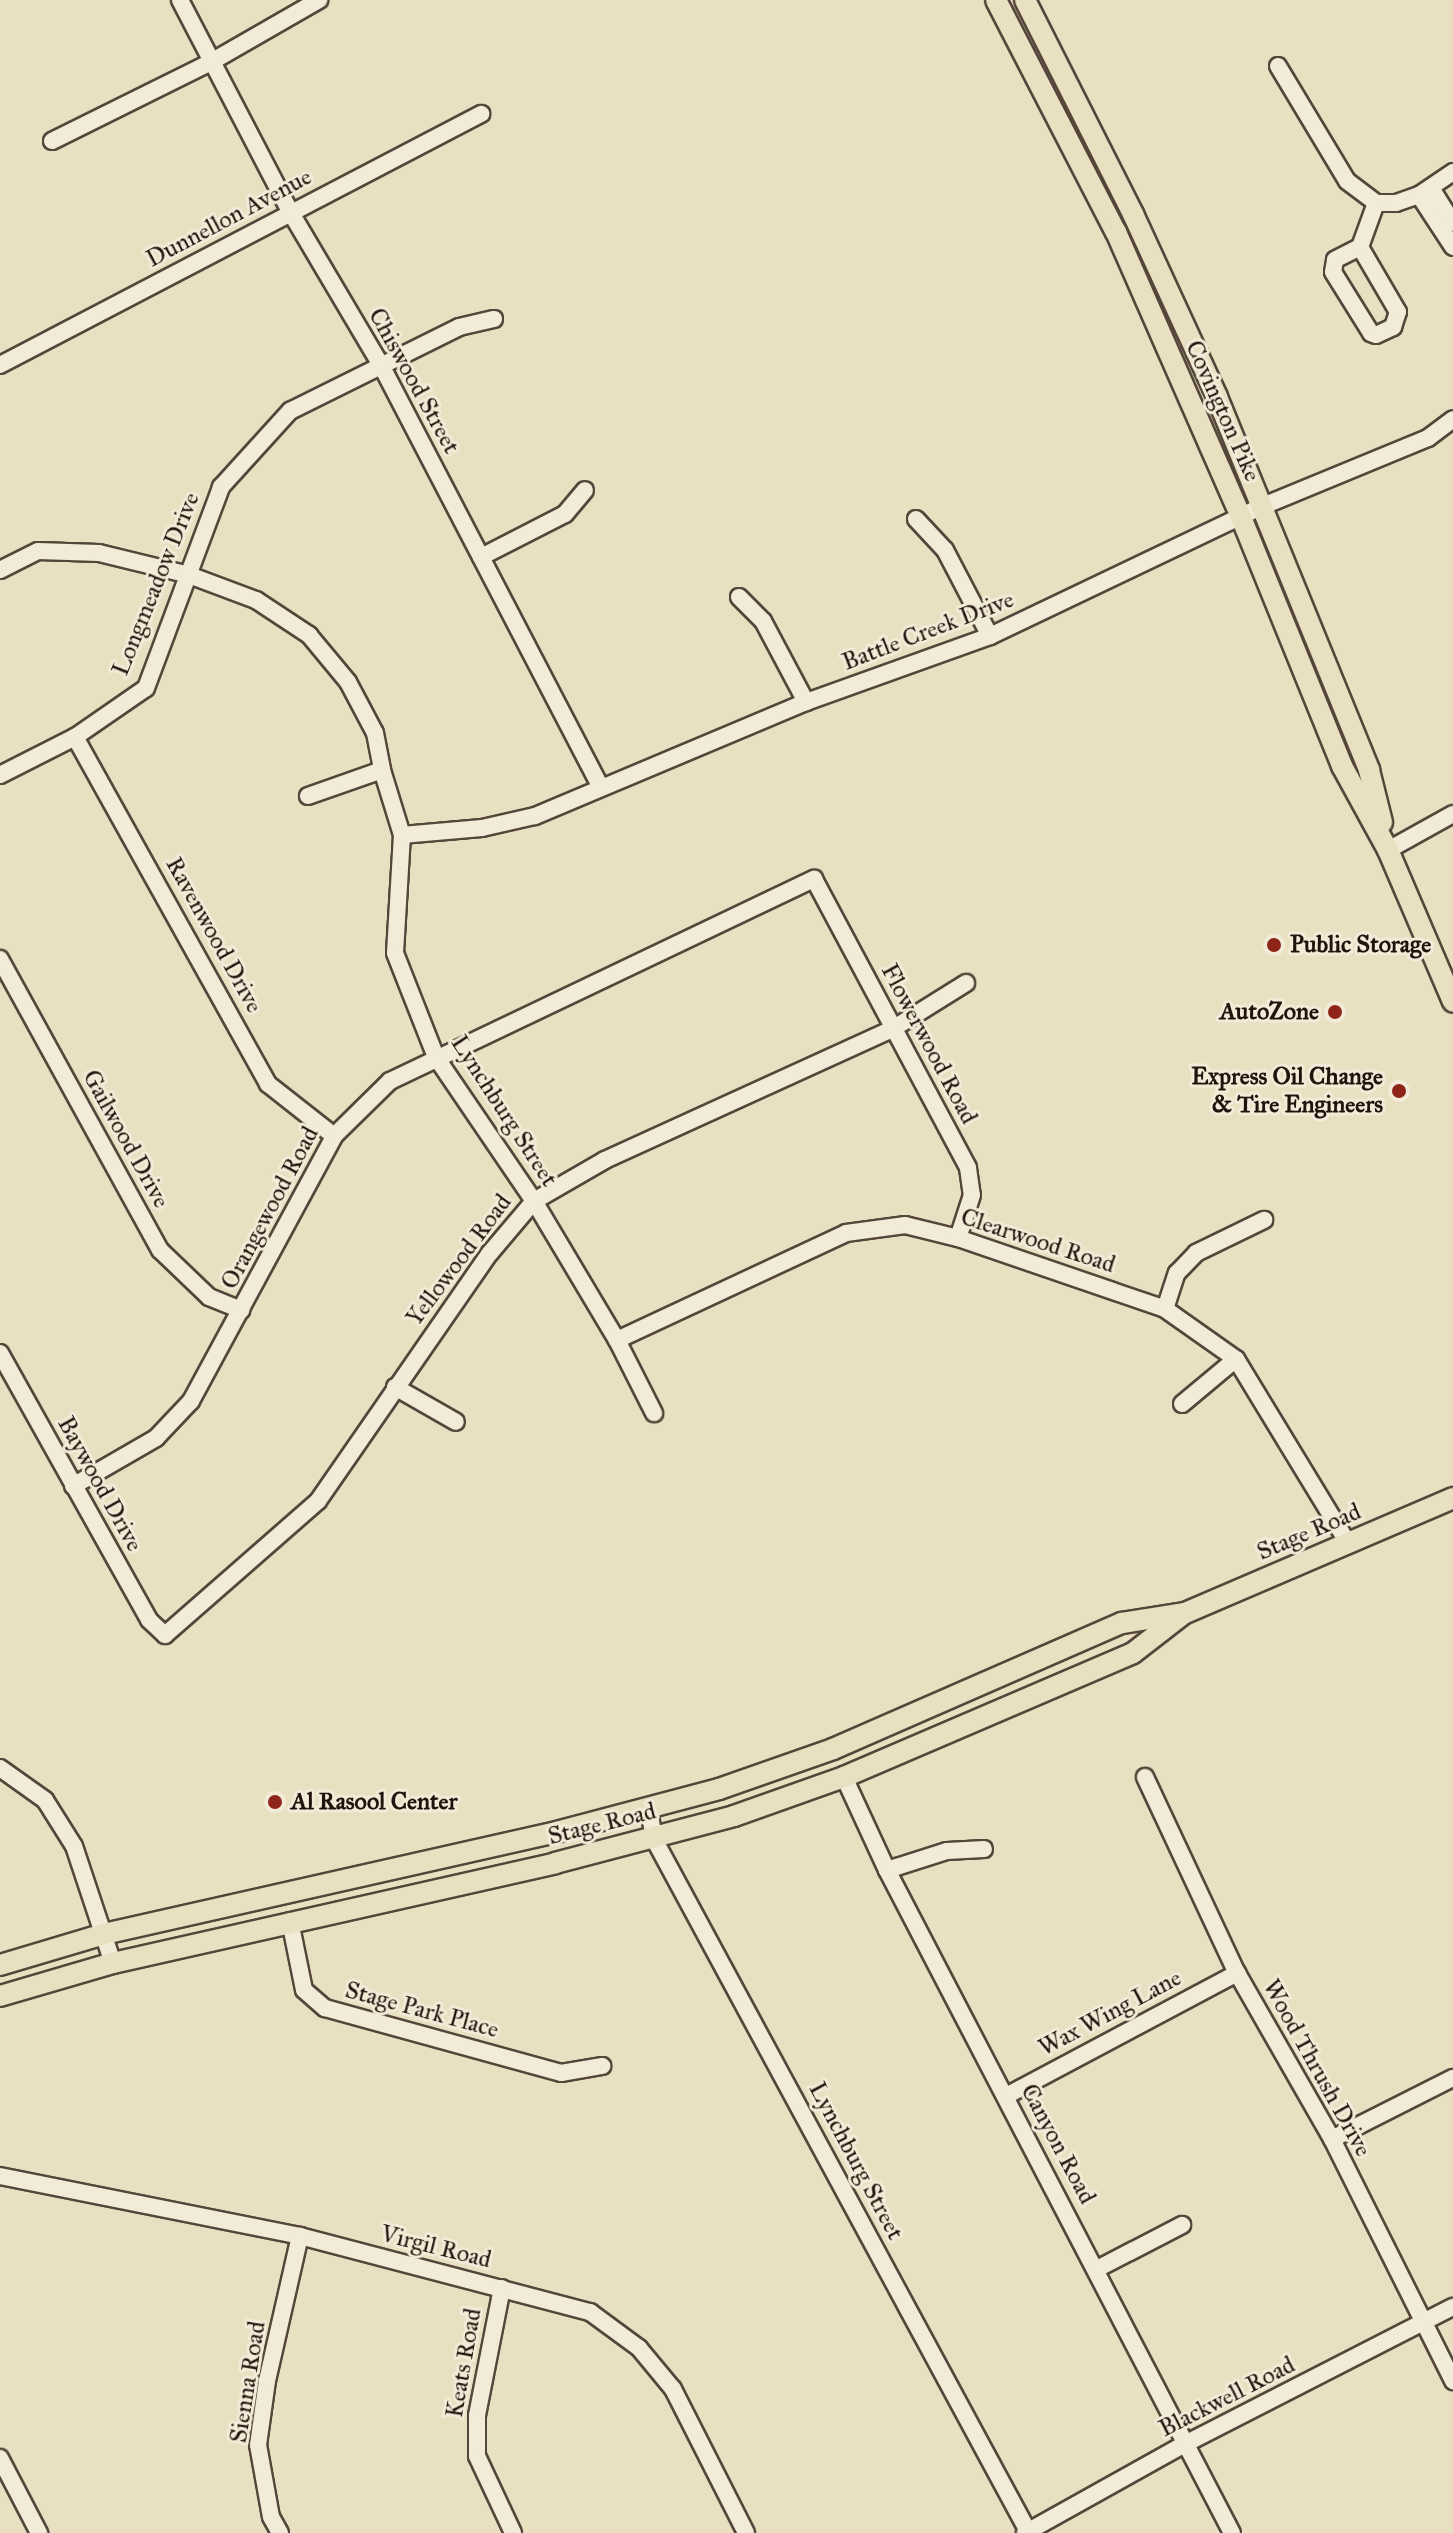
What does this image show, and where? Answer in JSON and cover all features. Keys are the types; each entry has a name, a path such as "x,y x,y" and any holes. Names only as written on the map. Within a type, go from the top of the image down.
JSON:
{"main road":[{"name":"Covington Pike","path":"996,0 1116,232 1241,517 1342,766 1388,850 1453,1002"},
{"name":"Covington Pike","path":"1025,0 1171,292 1263,506 1369,770 1388,850"},
{"name":"Stage Road","path":"0,1965 104,1934 649,1810 833,1749 1122,1623 1185,1613 1453,1498"},
{"name":"Stage Road","path":"0,1996 113,1963 654,1839 734,1816 844,1777 1133,1653 1185,1613"}],"street":[{"name":"Chiswood Street","path":"180,0 291,213 381,365 601,787"},
{"path":"52,141 211,62 319,0"},
{"path":"1278,66 1347,181 1376,203 1396,203 1425,192 1453,172"},
{"name":"Dunnellon Avenue","path":"0,365 481,114"},
{"path":"1425,192 1453,223"},
{"path":"1425,192 1453,247"},
{"path":"1360,247 1398,312 1393,327 1376,335 1371,333 1333,272 1335,260 1360,247 1376,203"},
{"name":"Longmeadow Drive","path":"0,775 75,737 146,688 221,487 290,411 459,327 494,319"},
{"name":"Battle Creek Drive","path":"402,835 482,828 535,816 806,702 990,636 1263,506 1428,438 1453,419"},
{"path":"481,557 565,514 585,490"},
{"path":"916,519 945,550 990,636"},
{"name":"Lynchburg Street","path":"0,570 38,551 99,553 189,575 256,600 309,635 348,682 375,733 382,770 402,835 395,953 436,1057 534,1201 617,1340 654,1413"},
{"path":"739,597 763,621 806,702"},
{"name":"Ravenwood Drive","path":"75,737 268,1084 334,1136"},
{"path":"308,796 382,770"},
{"path":"1388,850 1453,814"},
{"name":"Orangewood Road","path":"73,1486 156,1438 191,1401 334,1136 390,1081 814,879"},
{"name":"Flowerwood Road","path":"814,879 968,1168 972,1195 958,1238"},
{"name":"Gailwood Drive","path":"0,959 160,1250 209,1297 242,1310"},
{"name":"Yellowood Road","path":"165,1635 318,1501 490,1253 534,1201 605,1160 894,1028 966,983"},
{"path":"1165,1309 1177,1273 1196,1253 1264,1220"},
{"name":"Clearwood Road","path":"617,1340 846,1233 905,1225 958,1238 1165,1309 1236,1359 1348,1543"},
{"name":"Baywood Drive","path":"0,1353 149,1620 165,1635"},
{"path":"1182,1404 1236,1359"},
{"path":"395,1387 456,1422"},
{"path":"0,1768 45,1800 74,1846 113,1963"},
{"name":"Canyon Road","path":"844,1777 887,1870 1232,2533"},
{"name":"Wood Thrush Drive","path":"1145,1777 1237,1973 1332,2139 1453,2381"},
{"name":"Lynchburg Street","path":"649,1810 654,1839 1027,2532"},
{"path":"887,1870 947,1851 984,1849"},
{"name":"Stage Park Place","path":"290,1921 304,1990 325,2008 561,2073 602,2066"},
{"name":"Wax Wing Lane","path":"1006,2096 1237,1973"},
{"path":"1332,2139 1453,2078"},
{"name":"Virgil Road","path":"0,2176 300,2236 590,2312 639,2348 673,2389 746,2533"},
{"path":"1097,2269 1182,2225"},
{"name":"Sienna Road","path":"280,2533 271,2517 258,2445 267,2381 300,2236"},
{"name":"Keats Road","path":"502,2288 477,2416 477,2456 513,2533"},
{"name":"Blackwell Road","path":"1027,2532 1185,2444 1453,2307"},
{"path":"0,2458 39,2533"}],"place":[{"name":"Public Storage","path":"1274,945"},
{"name":"AutoZone","path":"1335,1012"},
{"name":"Express Oil Change & Tire Engineers","path":"1399,1091"},
{"name":"Al Rasool Center","path":"275,1802"}]}
